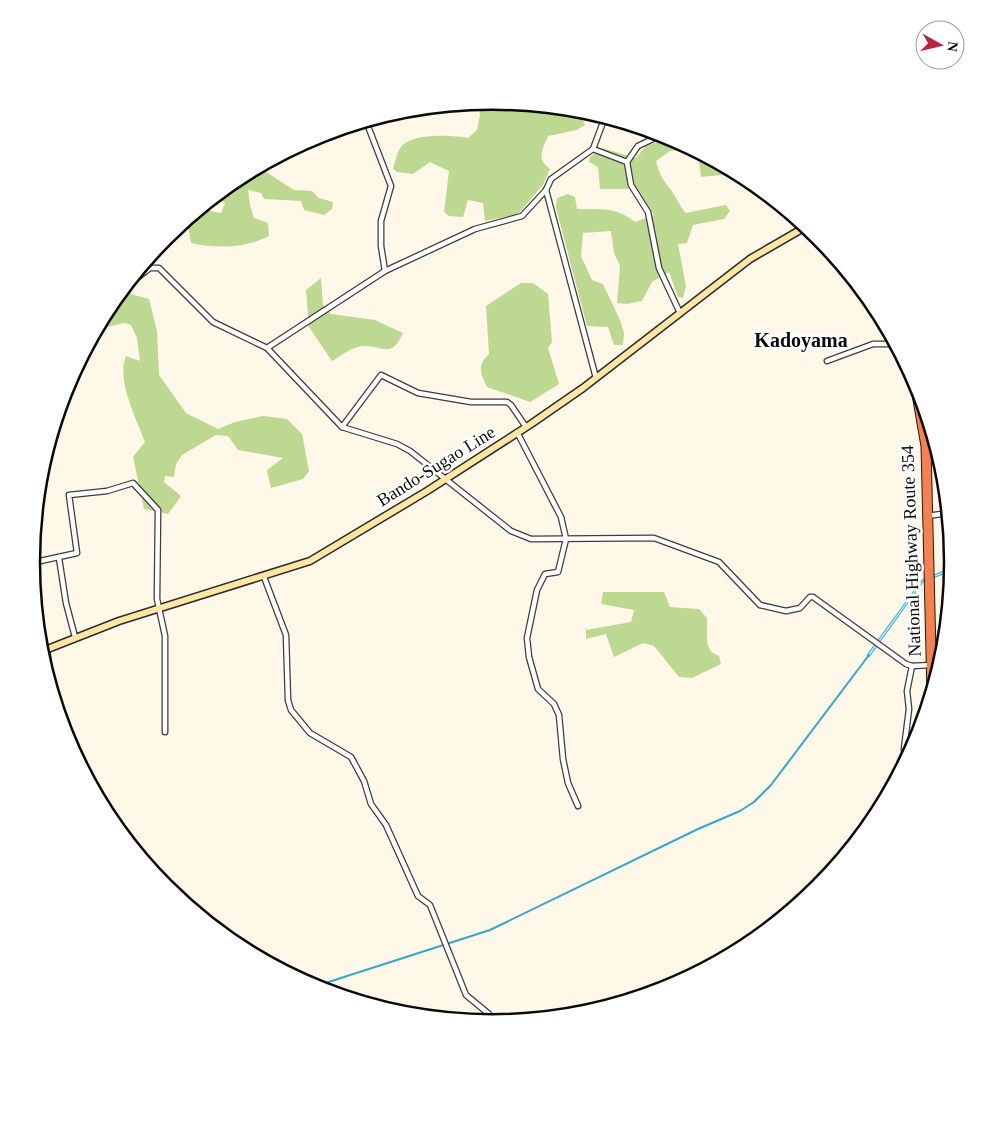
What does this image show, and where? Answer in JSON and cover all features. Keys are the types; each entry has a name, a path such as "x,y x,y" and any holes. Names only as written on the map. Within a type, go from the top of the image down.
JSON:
{"highway":[{"name":"National Highway Route 354","path":"921,417 926,446 931,673"}],"main road":[{"name":"Bando-Sugao Line","path":"49,648 75,637 159,608 264,577 310,561 526,427 596,378 750,259 800,230"}],"street":[{"path":"267,348 385,271 475,229 522,216 546,190 551,179 560,170 593,149 603,123"},
{"path":"368,127 391,186 381,221 385,271"},
{"path":"652,139 638,146 627,162 630,185 648,212 659,268 680,313"},
{"path":"593,149 627,162"},
{"path":"546,190 596,378"},
{"path":"147,270 150,268 158,268 213,322 267,348 342,427 397,444 511,531 531,539 654,538 719,562 760,605 786,612 800,608 810,597 813,597 912,666 931,665"},
{"path":"827,361 873,344 888,344"},
{"path":"342,427 381,375 418,393 471,402 507,402 526,427"},
{"path":"517,432 561,517 566,539 558,572 545,574 537,590 527,638 533,677 538,689 554,704 559,715 563,759 568,783 578,806"},
{"path":"40,561 74,555 78,550 69,494 107,491 134,483 158,510 156,548 159,608 165,636 165,732"},
{"path":"927,516 942,514"},
{"path":"59,558 66,603 75,637"},
{"path":"264,577 286,634 288,700 291,710 310,733 352,757 364,780 371,804 386,826 418,896 430,905 466,995 489,1014"},
{"path":"904,749 909,709 906,692 912,666"}],"green space":[{"path":"479,110 522,110 581,118 585,125 577,130 548,136 542,150 542,158 550,169 543,185 518,214 485,221 483,203 468,200 463,217 449,216 444,212 449,171 430,162 413,174 397,172 393,169 397,154 406,142 433,136 468,138 477,130"},
{"path":"659,142 680,150 670,151 656,161 663,178 686,213 726,205 730,211 724,219 693,225 687,243 678,244 686,286 683,298 678,297 669,272 652,282 642,301 627,304 617,303 620,266 614,253 611,231 583,233 581,256 592,280 603,284 624,333 623,345 614,345 608,327 587,326 556,208 557,198 568,194 575,197 577,209 615,211 635,222 654,215 637,189 600,189 598,167 589,162 590,157 602,148 636,158 646,146"},
{"path":"699,159 738,182 722,175 701,177"},
{"path":"263,172 294,190 312,191 319,198 333,202 332,209 324,215 304,210 301,201 264,199 261,193 248,190 254,218 268,223 269,236 251,243 221,247 191,243 188,227 208,211 221,213 225,203 222,199"},
{"path":"321,278 323,305 331,314 375,320 403,333 395,346 387,349 360,346 351,349 332,361 309,327 306,290"},
{"path":"521,283 533,283 548,294 552,342 548,348 559,384 530,402 487,387 481,369 485,358 489,354 486,306"},
{"path":"129,294 149,299 157,331 159,375 186,413 218,429 235,422 263,416 287,419 302,434 309,471 303,479 271,488 267,470 283,458 238,450 228,436 216,435 182,455 176,464 174,477 165,476 164,482 181,496 168,514 144,509 133,457 145,442 128,399 123,376 126,356 140,361 137,338 131,325 124,323 106,327"},
{"path":"603,592 664,592 670,607 699,609 707,618 707,643 711,652 719,656 721,664 692,678 679,677 654,646 643,643 614,657 606,634 586,639 586,630 631,622 634,610 601,604"}],"water":[{"path":"945,570 945,573 923,582 869,657 867,655 922,580"}],"waterway":[{"path":"326,983 490,930 698,829 740,811 754,802 771,785 869,655"}],"district":[{"name":"Kadoyama","path":"801,340"}]}
